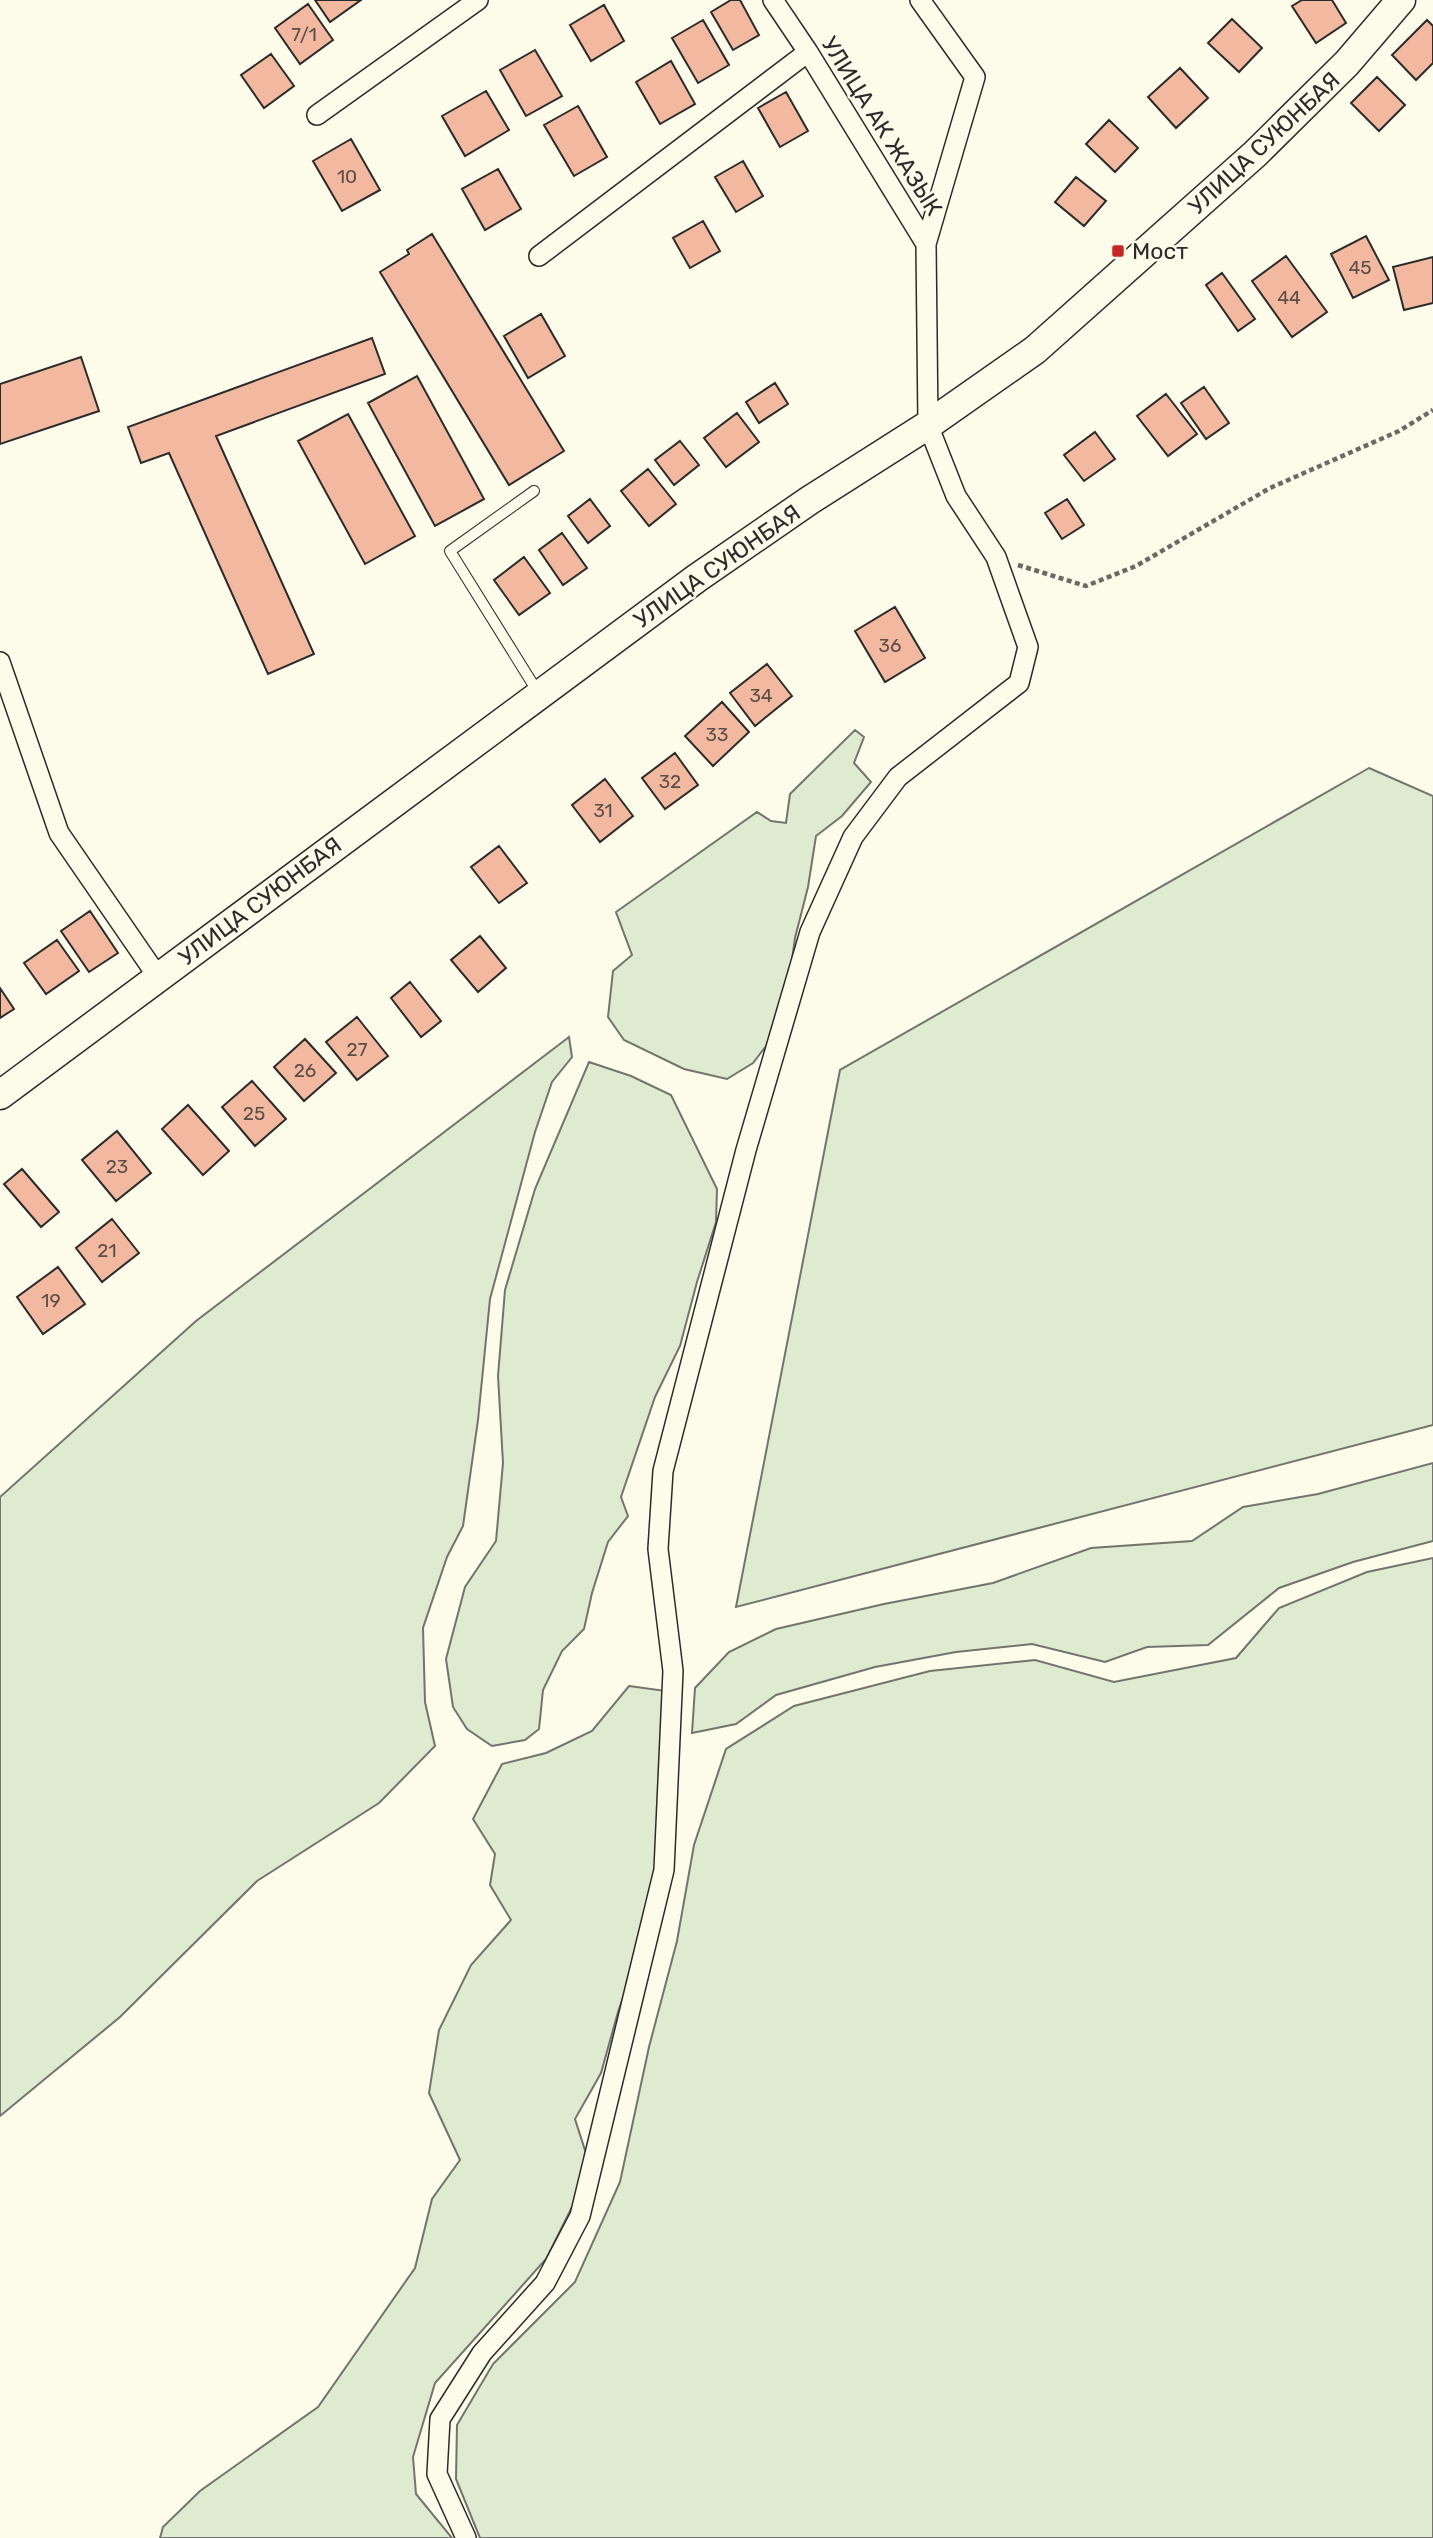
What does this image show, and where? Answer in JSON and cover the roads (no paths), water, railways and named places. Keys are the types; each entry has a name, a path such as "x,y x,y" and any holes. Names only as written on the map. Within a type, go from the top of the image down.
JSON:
{"main road":[{"name":"УЛИЦА СУЮНБАЯ","path":"0,1096 708,570 810,500 928,425 1035,350 1255,154 1347,64 1401,0"}],"street":[{"path":"317,116 478,0"},
{"name":"УЛИЦА АК ЖАЗЫК","path":"773,0 926,244"},
{"name":"УЛИЦА АК ЖАЗЫК","path":"920,0 975,77 926,244 928,425"},
{"path":"539,256 808,52"},
{"path":"466,2538 438,2474 440,2419 482,2353 545,2283 580,2216 664,1870 673,1671 658,1549 663,1471 746,1150 810,932 853,837 898,777 1019,683 1028,647 996,557 956,495 928,425"},
{"path":"0,662 59,833 158,977"}],"lane":[{"path":"534,491 450,551 539,695"}],"place":[{"name":"Мост","path":"1118,251"}]}
